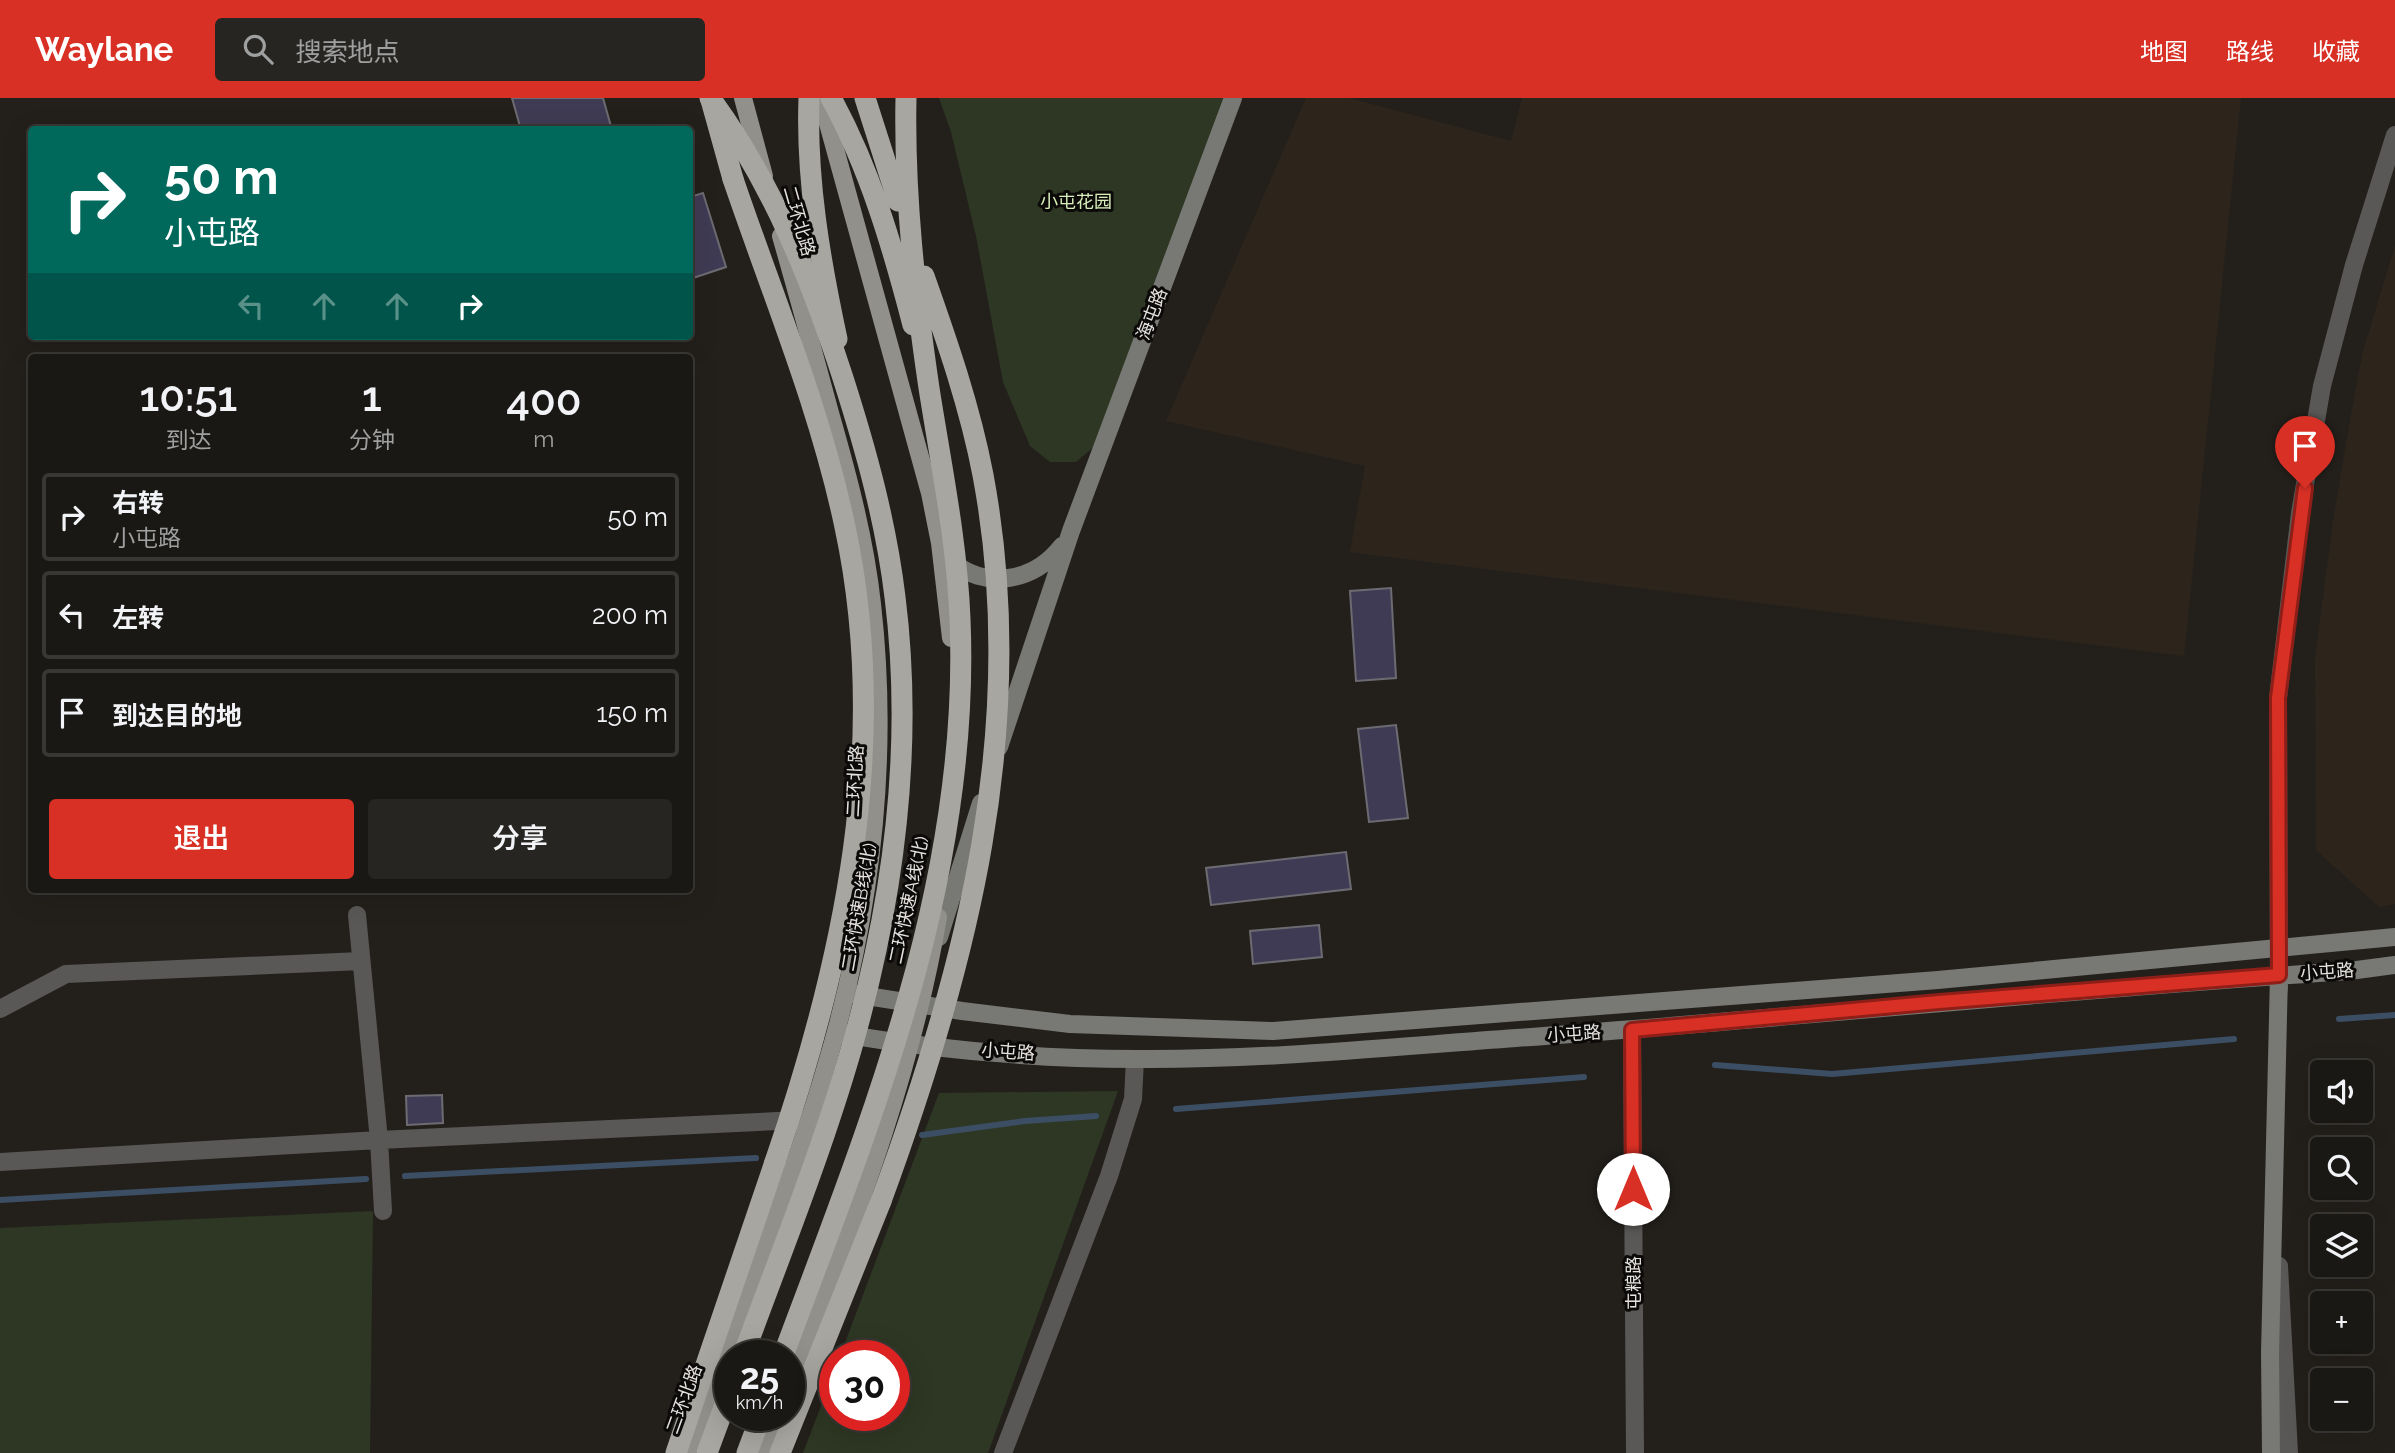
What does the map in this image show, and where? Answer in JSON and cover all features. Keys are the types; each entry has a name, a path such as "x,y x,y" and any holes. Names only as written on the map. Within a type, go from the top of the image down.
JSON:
{"highway":[{"path":"676,1453 815,1039 842,926 856,836 864,729 862,643 846,528 838,493 805,387 733,179 710,98"},
{"path":"710,98 752,161 790,237 830,337 865,449"},
{"path":"809,98 811,167 819,243 836,338 865,449"},
{"path":"831,98 859,156 893,253 913,325 937,433"},
{"path":"780,1453 881,1201 925,1079 970,913 983,849 994,762 999,677 998,618 983,475 961,389 865,98"},
{"path":"906,98 908,189 915,274 937,433"},
{"name":"二环快速A线(北)","path":"789,1340 888,1067 921,957 945,842 960,711 960,620 952,528 937,433"},
{"name":"二环快速B线(北)","path":"749,1340 848,1062 869,979 889,880 900,778 900,640 887,546 865,449"},
{"path":"707,1453 715,1431"},
{"path":"747,1453 755,1431"}],"main road":[{"name":"二环北路","path":"687,1453 809,1120 835,1032 846,992 867,882 877,788 879,694 872,602 865,556 845,464 743,98"},
{"path":"805,1351 881,1144 922,999 942,894 955,743 952,642 940,543 918,444 821,98"},
{"path":"767,1453 775,1431"}],"street":[{"name":"海屯路","path":"1071,531 1233,98"},
{"path":"2289,1453 2276,1212 2278,698 2300,513 2325,375 2354,265 2395,135"},
{"path":"940,543 949,558 964,570 984,577 1005,579 1026,574 1046,563 1064,544 1071,531"},
{"path":"922,999 982,798 1071,531"},
{"path":"357,915 379,1140 383,1211"},
{"name":"小屯路","path":"846,992 922,999 1070,1024 1273,1031 1938,980 2395,937"},
{"path":"0,1009 66,974 361,961"},
{"name":"小屯路","path":"835,1032 991,1052 1135,1059 1262,1057 1632,1030 2395,965"},
{"path":"2271,1453 2270,1339 2279,975"},
{"name":"屯粮路","path":"1632,1030 1635,1453"},
{"path":"1003,1453 1109,1176 1133,1099 1135,1059"},
{"path":"0,1162 379,1140 809,1120"}],"shaded area":[{"path":"1306,98 1349,98 1511,141 1522,98 2241,98 2184,656 1350,552 1365,466 1166,421"},
{"path":"2395,246 2395,904 2379,907 2316,850 2315,659 2333,521 2363,351"}],"green space":[{"name":"小屯花园","path":"939,98 1226,98 1095,446 1076,462 1050,462 1030,446 1003,382 976,236 951,132"},
{"path":"1118,1091 988,1453 803,1453 819,1411 819,1431 910,1431 910,1340 846,1340 939,1093"},
{"path":"373,1211 370,1453 0,1453 0,1228"}],"building":[{"path":"512,98 603,98 611,126 520,126"},
{"path":"703,193 726,267 693,278 693,196"},
{"path":"1391,588 1396,678 1356,681 1350,591"},
{"path":"1396,725 1408,818 1369,822 1358,729"},
{"path":"1346,852 1351,889 1211,905 1206,868"},
{"path":"1319,925 1322,957 1253,964 1250,931"},
{"path":"442,1095 443,1123 407,1125 406,1096"}],"waterway":[{"path":"2339,1019 2395,1015"},
{"path":"1715,1065 1832,1074 2234,1039"},
{"path":"1176,1109 1584,1077"},
{"path":"922,1135 1025,1121 1096,1116"},
{"path":"405,1176 756,1158"},
{"path":"0,1200 366,1179"}],"route":[{"path":"1633,1189 1632,1030 2279,975 2278,698 2305,488"}]}
